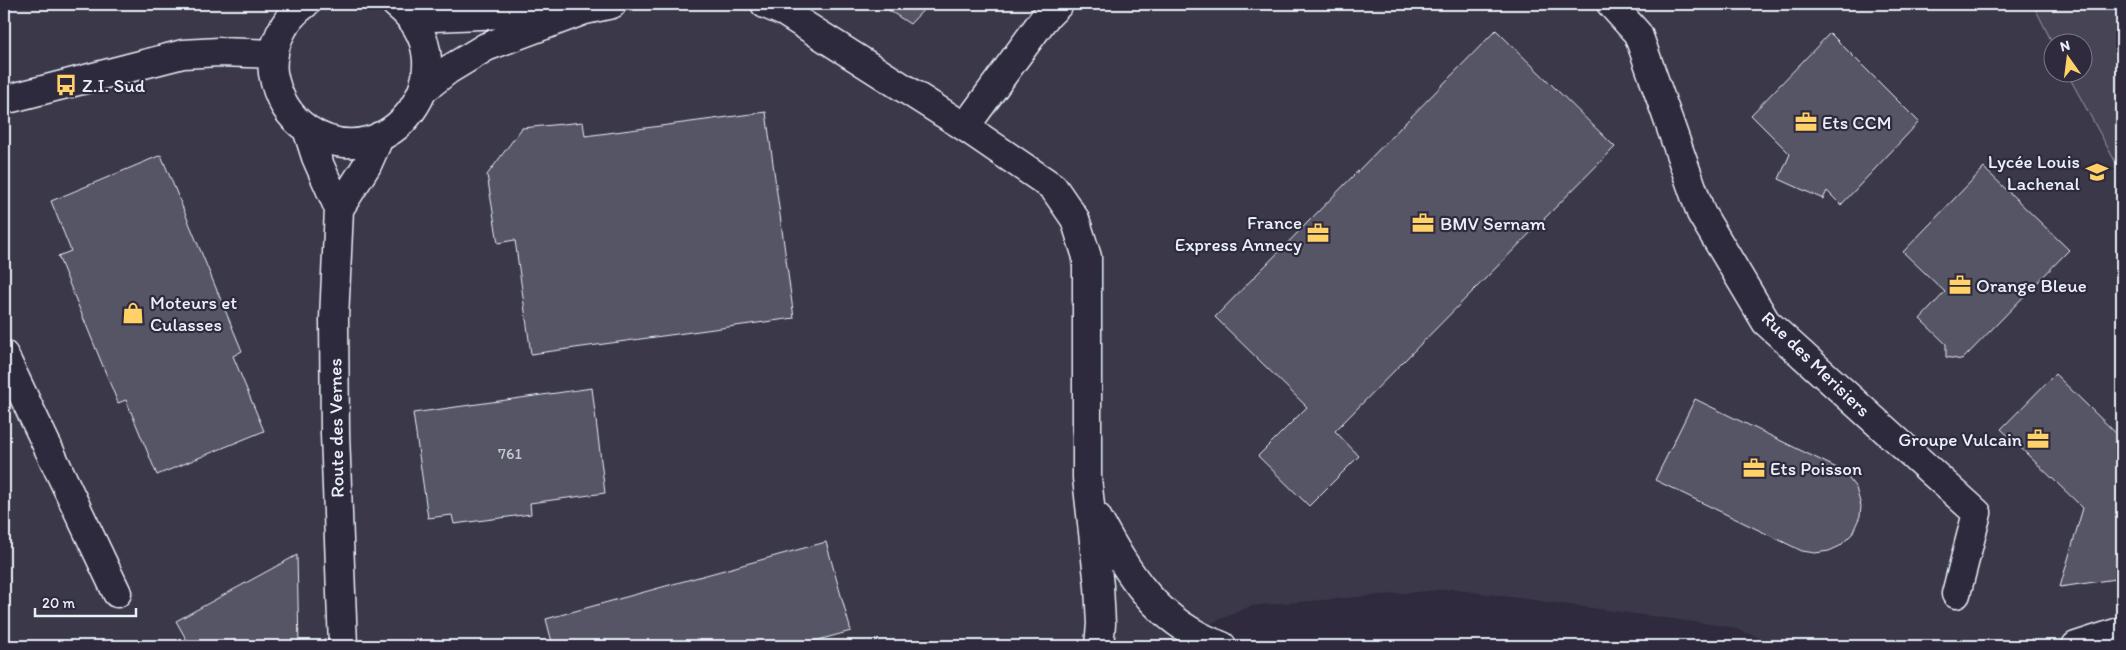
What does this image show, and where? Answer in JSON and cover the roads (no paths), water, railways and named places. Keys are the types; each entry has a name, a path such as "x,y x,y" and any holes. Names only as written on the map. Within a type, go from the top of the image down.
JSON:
{"main road":[{"path":"305,4 291,16 283,28 274,54 275,85 281,100 290,114 307,129 328,139 344,142 362,142 380,136 396,127 410,114 420,99 428,63 425,44 417,27 401,8"},
{"path":"423,90 448,70 486,47 585,10 612,4"},
{"path":"765,4 784,12 965,127 1053,187 1075,220 1087,257 1087,478 1101,624 1099,646"},
{"path":"965,127 1043,20 1059,4"},
{"name":"Rue des Merisiers","path":"1611,4 1638,34 1701,213 1766,322 1976,513 1956,594"},
{"path":"401,8 443,17 585,10"},
{"path":"4,100 183,54 219,52 274,54"},
{"name":"Route des Vernes","path":"307,129 316,156 339,209 334,319 335,434 343,646"},
{"name":"Route des Vernes","path":"339,209 367,165 380,136"},
{"path":"4,355 117,593"},
{"path":"1091,504 1124,566 1146,595 1170,618 1222,646"},
{"path":"2076,646 2122,631"}],"place":[{"name":"Z.I. Sud","path":"66,85"},
{"name":"Ets CCM","path":"1806,122"},
{"name":"Lycée Louis Lachenal","path":"2097,172"},
{"name":"BMV Sernam","path":"1423,223"},
{"name":"France Express Annecy","path":"1318,233"},
{"name":"Orange Bleue","path":"1960,285"},
{"name":"Moteurs et Culasses","path":"133,313"},
{"name":"Groupe Vulcain","path":"2038,439"},
{"name":"Ets Poisson","path":"1754,468"}]}
